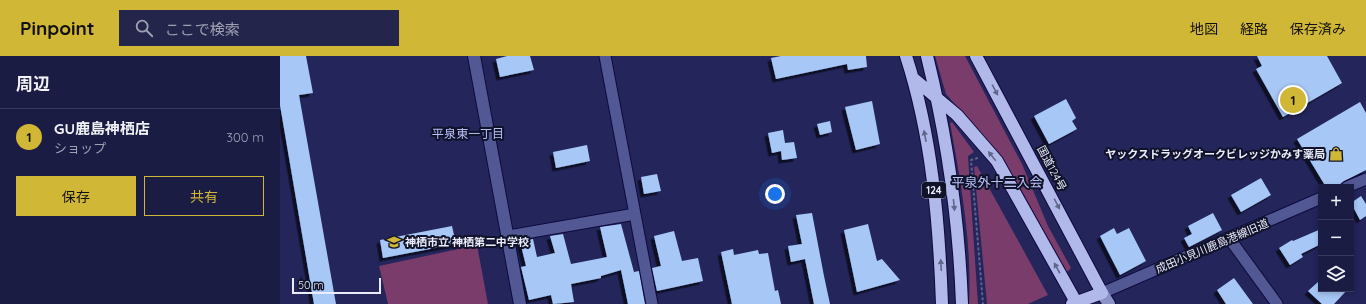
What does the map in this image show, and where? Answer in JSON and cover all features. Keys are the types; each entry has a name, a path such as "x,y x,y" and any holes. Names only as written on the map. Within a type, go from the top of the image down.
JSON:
{"highway":[{"name":"124","path":"906,56 913,78 932,172 939,233 942,304"},
{"name":"124","path":"927,56 937,97 950,172 962,304"},
{"name":"国道124号","path":"976,56 1102,293"},
{"path":"913,78 937,97 967,126 997,161 1075,303 1102,293"}],"main road":[{"path":"1102,293 1108,304"}],"street":[{"path":"474,56 520,304"},
{"path":"605,56 652,304"},
{"path":"1354,184 1366,179"},
{"name":"成田小見川鹿島港線旧道","path":"1102,293 1318,199"},
{"path":"508,236 635,214"},
{"path":"1229,238 1277,304"}],"path":[{"path":"978,158 971,160 984,304"}],"shaded area":[{"path":"935,56 965,56 1022,164 1048,226 1071,268 1067,272 1006,164 946,94"},
{"path":"952,122 974,152 968,156 978,304 969,304 969,258 965,213 950,123"},
{"path":"977,166 1048,295 1028,304 987,304 974,167"},
{"path":"477,245 488,304 388,304 379,266"}],"building":[{"path":"280,56 306,56 313,93 299,95 336,304 314,304 280,105"},
{"path":"507,56 530,56 534,70 500,77 496,59"},
{"path":"781,56 866,56 867,67 848,70 847,64 776,79 771,58"},
{"path":"1257,56 1327,56 1342,83 1283,117 1256,69 1262,66"},
{"path":"1066,99 1076,118 1072,121 1077,129 1049,144 1034,116"},
{"path":"872,101 880,144 856,150 845,107"},
{"name":"ヤックスドラッグオークビレッジかみす薬局","path":"1360,102 1366,113 1366,170 1340,184 1324,184 1297,139"},
{"path":"830,121 832,132 820,135 817,124"},
{"path":"783,130 785,143 794,142 797,158 782,160 781,151 772,153 768,133"},
{"path":"587,145 590,161 556,168 553,152"},
{"path":"657,174 661,191 644,194 641,177"},
{"path":"1261,178 1271,195 1241,212 1231,195"},
{"path":"1361,196 1366,204 1366,216 1360,220 1354,209 1354,201"},
{"path":"812,213 830,304 814,304 805,259 791,262 788,246 802,244 796,215"},
{"path":"1213,213 1222,230 1189,247 1184,238 1192,234 1188,226"},
{"path":"621,224 634,272 639,271 645,304 628,304 621,270 601,276 601,278 571,284 574,302 553,304 551,295 529,300 521,267 526,266 520,241 533,239 537,257 555,253 550,236 563,234 571,264 607,257 600,227"},
{"path":"868,224 877,261 882,259 900,280 857,292 844,230"},
{"path":"452,226 456,244 383,258 380,240"},
{"path":"1114,228 1117,234 1129,228 1146,261 1120,275 1100,236"},
{"path":"1318,230 1318,246 1301,254 1303,257 1290,265 1279,248 1292,240 1293,241"},
{"path":"674,231 682,261 698,258 703,281 657,291 652,268 661,266 654,236"},
{"path":"733,249 734,255 758,250 759,254 768,253 775,291 778,290 781,304 732,304 721,252"},
{"path":"1234,278 1253,304 1226,304 1217,290"},
{"path":"1318,282 1318,292 1345,292 1334,304 1322,304 1308,291"}],"place":[{"name":"GU鹿島神栖店","path":"1293,100"},
{"name":"ヤックスドラッグオークビレッジかみす薬局","path":"1336,154"},
{"name":"神栖市立 神栖第二中学校","path":"394,242"}],"district":[{"name":"平泉東一丁目","path":"468,133"},
{"name":"平泉外十二入会","path":"997,182"}]}
